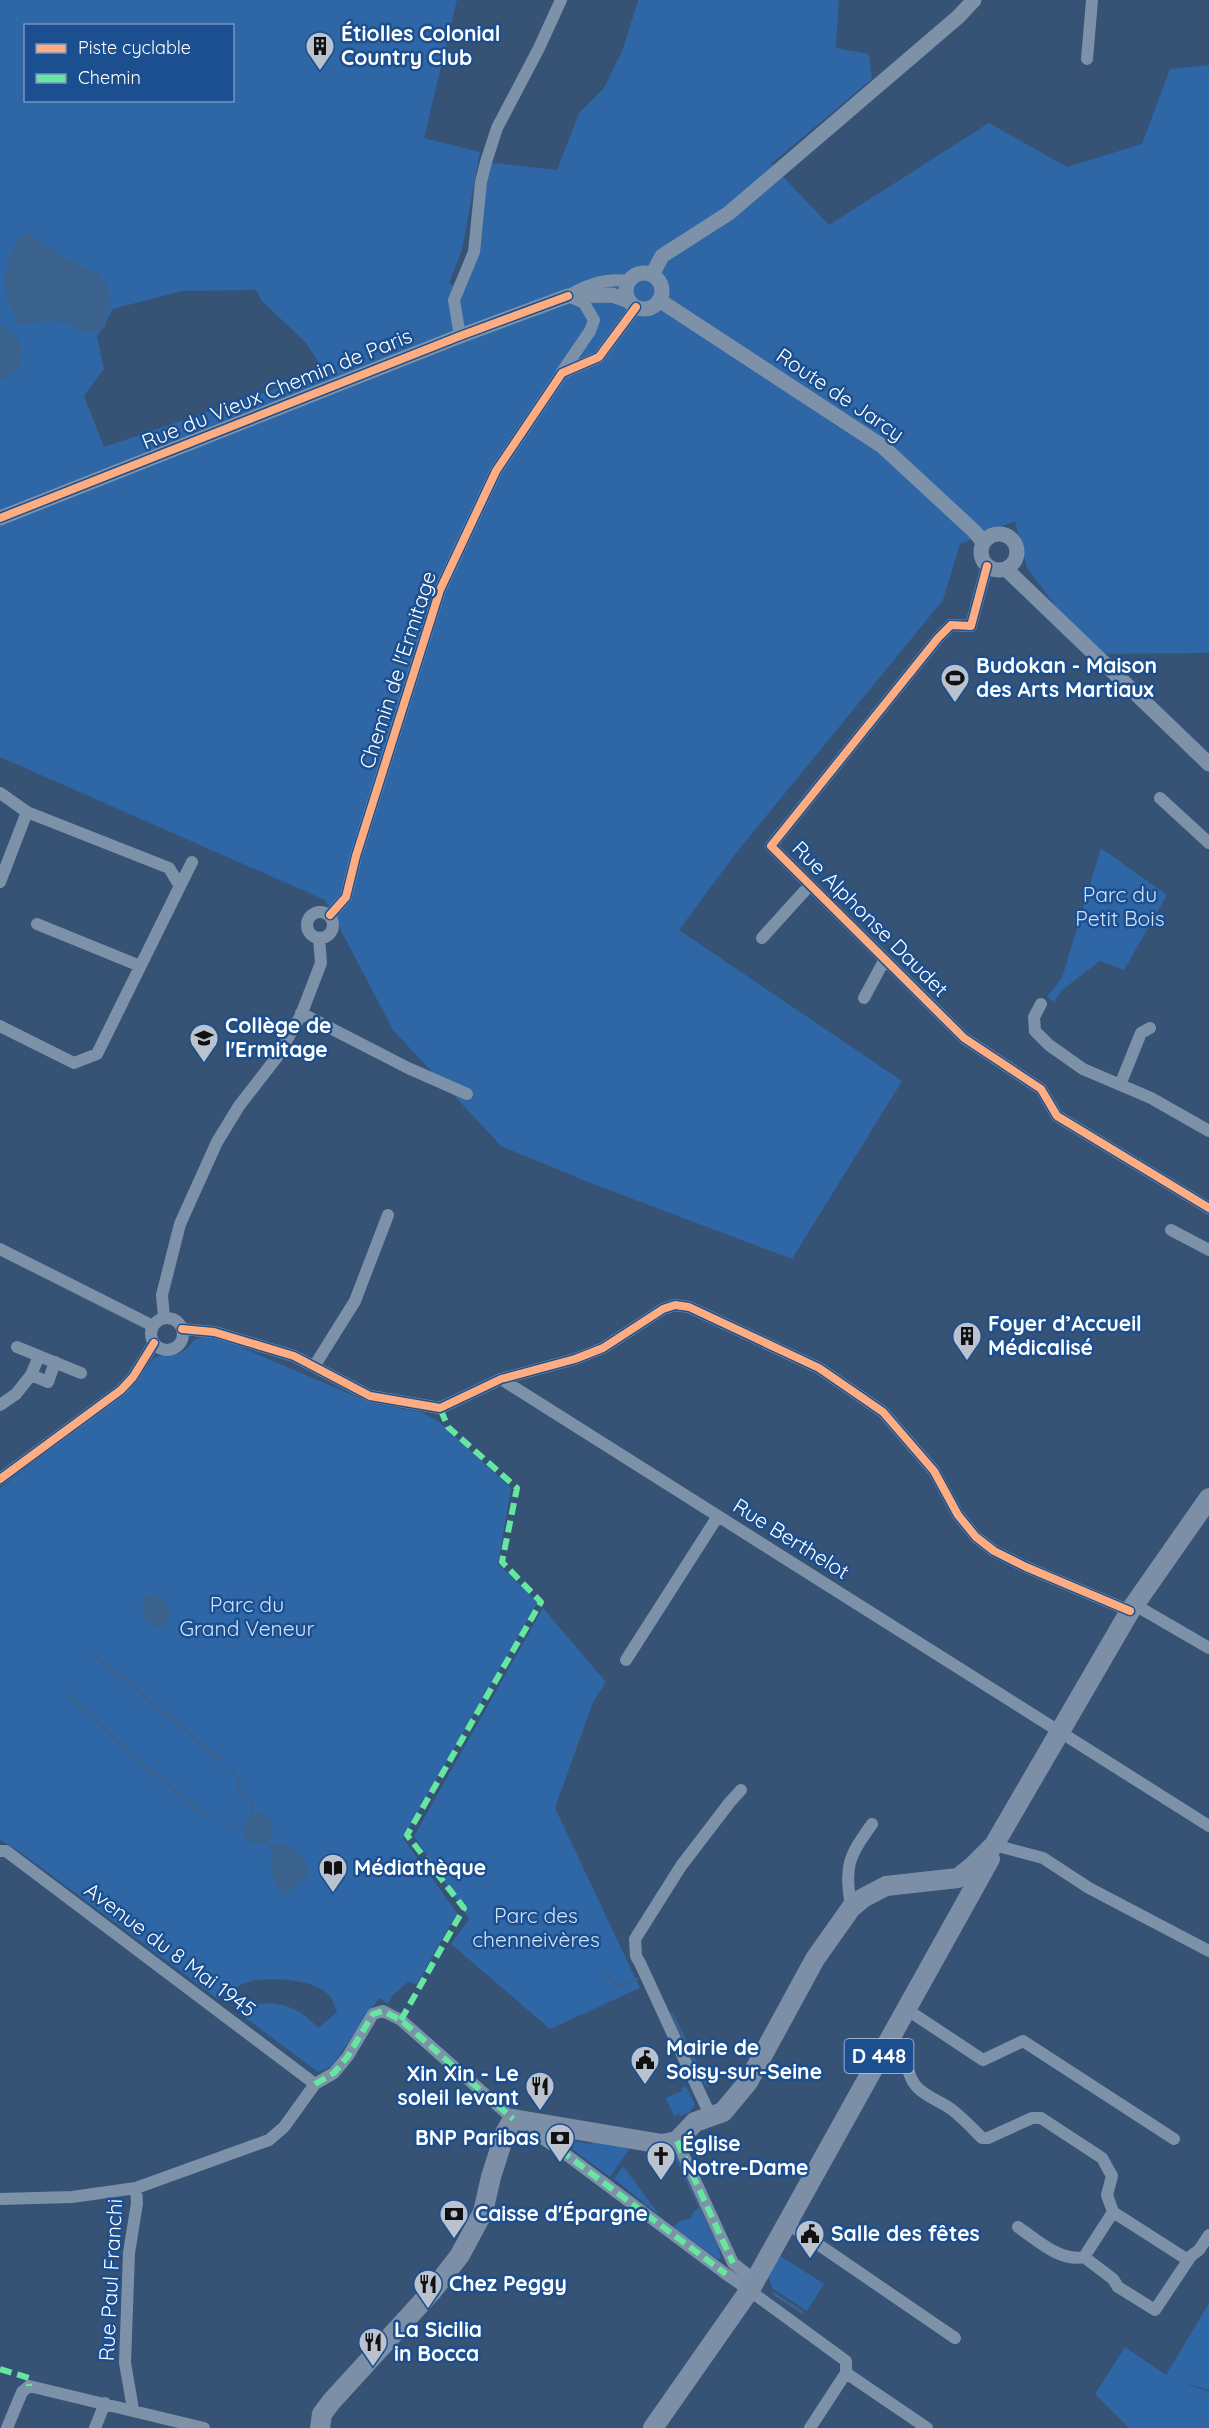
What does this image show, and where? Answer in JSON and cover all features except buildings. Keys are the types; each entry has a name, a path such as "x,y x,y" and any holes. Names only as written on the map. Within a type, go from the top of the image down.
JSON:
{"main road":[{"path":"321,2421 460,2255 483,2212 490,2177 513,2119 662,2144 677,2141 695,2122 723,2112 748,2082 815,1959 851,1908 863,1898 886,1886 965,1883 974,1866 994,1845 1132,1608 1209,1498"},
{"name":"D 448","path":"653,2428 751,2288 906,2009 965,1883"}],"street":[{"path":"460,336 454,300 474,252 481,182 486,162 497,128 540,48 561,0"},
{"path":"652,275 662,256 729,213 974,0"},
{"path":"1087,59 1092,0"},
{"path":"568,296 581,287 600,282 629,280 638,274 652,275 661,285 659,300 650,308 632,304"},
{"path":"629,280 626,292 632,304"},
{"name":"Rue du Vieux Chemin de Paris","path":"0,518 460,336 568,296 612,295 632,304"},
{"name":"Chemin de l'Ermitage","path":"330,915 346,897 356,856 440,590 496,471 590,331 594,320 584,303 568,296"},
{"name":"Route de Jarcy","path":"659,300 882,446 983,542"},
{"path":"562,373 599,357 632,304"},
{"path":"997,533 1003,534 1014,542 1017,555 1015,562 1006,569 993,569 987,566 981,555 983,542 989,536 997,533"},
{"name":"Rue Alphonse Daudet","path":"987,566 971,626 951,626 939,638 771,846 964,1038 1041,1089 1057,1116 1209,1208"},
{"path":"1006,569 1209,765"},
{"path":"0,794 27,812 169,868 180,886"},
{"path":"1160,798 1209,843"},
{"path":"0,882 27,812"},
{"path":"0,1026 74,1064 97,1054 192,862"},
{"name":"Rue Alphonse Daudet","path":"762,938 810,885"},
{"path":"320,911 330,915 333,922 331,932 319,938 309,931 309,918 320,911"},
{"path":"37,924 140,966"},
{"path":"164,1317 162,1295 180,1224 217,1142 239,1106 277,1057 301,1013 321,963 319,938"},
{"name":"Rue Alphonse Daudet","path":"864,998 885,959"},
{"path":"1041,1004 1034,1017 1035,1031 1083,1069 1151,1098 1209,1131"},
{"path":"301,1013 408,1068 467,1094"},
{"path":"1120,1085 1141,1033 1150,1028"},
{"path":"315,1365 354,1301 388,1215"},
{"path":"1171,1230 1209,1250"},
{"path":"0,1249 153,1326"},
{"path":"182,1329 214,1332 294,1356 315,1365 370,1396 440,1408 501,1379 590,1354 613,1343 663,1309 675,1305 689,1307 819,1368 883,1412 933,1471 958,1515 970,1530 994,1551 1026,1567 1132,1608 1209,1648"},
{"path":"164,1317 174,1319 182,1329 182,1341 172,1349 160,1348 151,1338 153,1326 164,1317"},
{"path":"0,1479 121,1390 133,1377 154,1343"},
{"path":"16,1347 81,1373"},
{"path":"0,1405 16,1394 32,1376 39,1356"},
{"path":"32,1376 48,1382 55,1362"},
{"name":"Rue Berthelot","path":"501,1379 1209,1826"},
{"path":"626,1660 718,1516"},
{"path":"711,2117 636,1956 635,1939 681,1866 741,1790"},
{"path":"851,1908 847,1882 849,1862 852,1851 872,1824"},
{"path":"994,1845 1043,1858 1089,1888 1209,1951"},
{"name":"Avenue du 8 Mai 1945","path":"0,1851 6,1851 315,2084"},
{"path":"906,2009 983,2060 1023,2041 1174,2139"},
{"path":"0,2199 72,2197 136,2188 269,2139 284,2127 315,2084 334,2073 348,2056 373,2014 383,2011 401,2020 513,2119 560,2150 726,2274 751,2288 763,2301 846,2361 846,2373 810,2428"},
{"path":"888,2040 899,2046 903,2052 913,2082 917,2087 951,2109 982,2138 988,2138 1032,2118 1041,2118 1102,2158 1112,2176 1107,2195 1113,2212 1188,2260"},
{"path":"560,2150 557,2140 567,2127"},
{"path":"677,2141 733,2263 748,2275 751,2288"},
{"name":"Rue Paul Franchi","path":"133,2409 125,2363 129,2253 137,2203 136,2188"},
{"path":"1018,2227 1064,2257 1075,2259 1084,2257 1113,2212"},
{"path":"787,2223 955,2338"},
{"path":"1084,2257 1113,2279 1118,2287 1155,2310 1188,2260 1199,2250 1209,2235"},
{"path":"726,2274 733,2263"},
{"path":"846,2373 927,2428"},
{"path":"7,2428 21,2392 29,2386 133,2409 204,2428"},
{"path":"95,2428 105,2403"},
{"path":"308,2428 321,2421"}],"green space":[{"path":"0,0 457,0 424,138 480,152 462,250 449,283 459,288 476,236 486,162 557,170 579,113 604,88 623,49 638,0 839,0 836,48 869,54 872,79 771,164 829,225 989,123 1067,167 1142,144 1170,69 1209,65 1209,653 1092,654 1027,568 1015,521 960,544 943,600 736,853 679,930 902,1081 792,1259 593,1184 501,1146 393,1030 325,900 0,757","holes":["256,290 262,301 306,343 325,372 104,447 84,396 104,369 97,337 113,309 182,291"]},
{"name":"Parc du Petit Bois","path":"1101,848 1167,895 1124,970 1100,961 1062,990 1054,1002 1047,997 1062,978"},
{"name":"Parc du Grand Veneur","path":"204,1336 236,1345 371,1403 421,1412 439,1422 511,1488 498,1564 538,1602 403,1838 457,1913 417,1984 408,1982 393,1995 388,2004 379,1998 332,2066 318,2072 243,2016 243,2007 264,2004 284,2006 302,2013 318,2028 337,2012 329,1995 303,1982 281,1979 252,1981 234,1988 218,1999 19,1851 0,1840 0,1488 135,1385 153,1359 158,1356 178,1354 188,1348 194,1340"},
{"name":"Parc des chenneivères","path":"543,1608 606,1682 593,1702 555,1808 640,1988 550,2029 451,1944 469,1919 414,1836"},
{"path":"686,2086 695,2104 690,2112 674,2116 666,2098 682,2091 681,2088"},
{"path":"574,2141 590,2144 594,2141 630,2148 610,2177 572,2149"},
{"path":"623,2166 660,2216 614,2179"},
{"path":"701,2206 721,2256 720,2259 673,2227 680,2221 691,2218 694,2211"},
{"path":"779,2255 824,2284 807,2311 772,2288 768,2275"},
{"path":"1209,2303 1209,2390 1182,2382 1209,2392 1209,2428 1129,2428 1095,2394 1125,2347 1166,2375"}],"shaded area":[{"path":"30,234 67,259 97,273 106,284 111,296 105,328 90,334 68,324 50,320 20,325 13,314 6,291 6,269 22,235"},
{"path":"0,323 20,342 22,352 19,368 0,382"},
{"path":"152,1593 163,1600 169,1608 168,1618 161,1629 150,1626 142,1612 144,1598"},
{"path":"258,1814 264,1815 272,1823 272,1835 264,1843 258,1844 252,1843 244,1835 243,1829 244,1823 252,1815"},
{"path":"274,1842 295,1850 307,1868 307,1875 303,1881 282,1895 275,1882 272,1869 271,1856"}],"waterway":[{"path":"95,1655 223,1762"},
{"path":"67,1694 147,1768 210,1819"},
{"path":"231,1770 239,1781 240,1794 247,1796 253,1803 252,1815"},
{"path":"225,1822 243,1831"},
{"path":"266,1841 272,1847"},
{"path":"604,1971 619,1987 637,1979"},
{"path":"672,2014 707,2086"},
{"path":"677,2158 719,2248"},
{"path":"774,2294 802,2312"}],"marked path":[{"path":"401,2020 464,1908 407,1835 541,1602 502,1562 517,1488 448,1427 440,1408"},
{"path":"315,2084 334,2073 348,2056 373,2014 383,2011 401,2020 513,2119"},
{"path":"677,2141 733,2263"},
{"path":"560,2150 726,2274"},
{"path":"0,2369 29,2378 29,2386"}],"cycle path":[{"path":"0,518 460,336 568,296"},
{"path":"330,915 346,897 356,856 440,590 496,471 562,373 599,357 636,307"},
{"path":"987,566 971,626 951,625 938,638 771,846 964,1038 1041,1089 1057,1116 1209,1208"},
{"path":"182,1329 214,1332 294,1356 370,1396 440,1408 501,1379 575,1359 603,1348 663,1309 675,1305 689,1307 819,1368 883,1412 934,1471 958,1515 976,1537 994,1551 1130,1611"},
{"path":"0,1479 121,1390 133,1377 154,1343"}],"place":[{"name":"Étiolles Colonial Country Club","path":"320,72"},
{"name":"Budokan - Maison des Arts Martiaux","path":"955,704"},
{"name":"Collège de l'Ermitage","path":"204,1064"},
{"name":"Foyer d’Accueil Médicalisé","path":"967,1362"},
{"name":"Médiathèque","path":"333,1894"},
{"name":"Mairie de Soisy-sur-Seine","path":"645,2086"},
{"name":"Xin Xin - Le soleil levant","path":"540,2112"},
{"name":"BNP Paribas","path":"560,2164"},
{"name":"Église Notre-Dame","path":"661,2182"},
{"name":"Caisse d'Épargne","path":"454,2240"},
{"name":"Salle des fêtes","path":"810,2260"},
{"name":"Chez Peggy","path":"428,2310"},
{"name":"La Sicilia in Bocca","path":"373,2368"}]}
